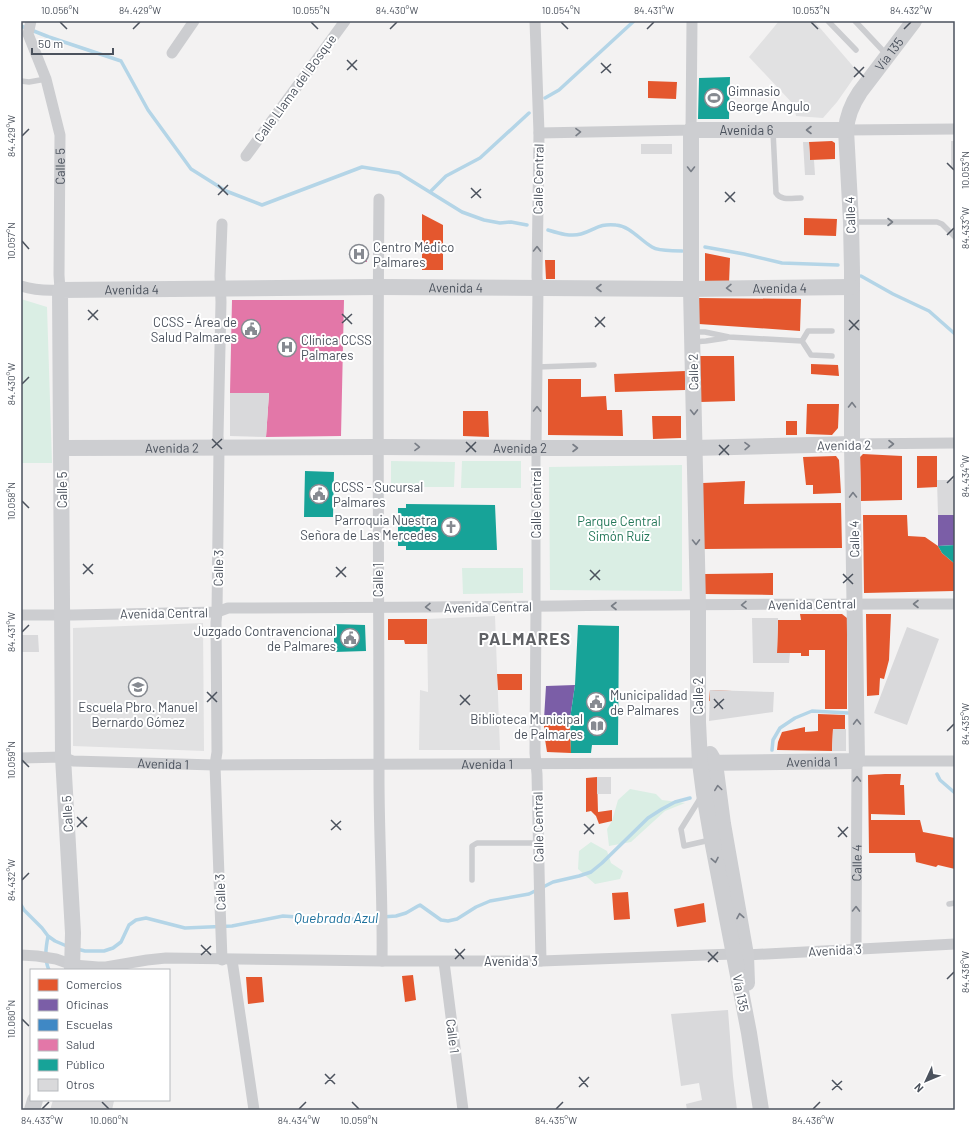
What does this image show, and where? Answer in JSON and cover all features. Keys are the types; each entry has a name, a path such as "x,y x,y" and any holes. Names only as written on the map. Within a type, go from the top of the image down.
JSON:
{"main road":[{"name":"Vía 135","path":"846,130 846,122 853,103 914,21"},
{"name":"Avenida 6","path":"691,130 846,130"},
{"name":"Calle 2","path":"691,130 691,289 698,605 698,722 724,824 740,954"},
{"name":"Calle 4","path":"846,130 851,222 852,444 857,761"},
{"name":"Avenida 4","path":"60,290 378,287 691,289 852,287"},
{"name":"Calle 5","path":"60,290 63,757 73,933 73,966"},
{"name":"Avenida 2","path":"62,448 694,448 852,444"},
{"name":"Avenida 1","path":"708,763 857,761"},
{"name":"Calle 2","path":"708,763 704,794 712,840 740,954"},
{"name":"Vía 135","path":"740,954 749,1033 761,1110"}],"street":[{"name":"Calle 5","path":"32,21 28,34 46,79 60,135 60,290"},
{"path":"172,53 194,21"},
{"name":"Calle Llama del Bosque","path":"246,156 345,21"},
{"name":"Calle Central","path":"535,21 539,133 535,764 537,774 541,961"},
{"name":"Calle 2","path":"691,130 692,21"},
{"name":"Avenida 6","path":"846,130 955,129"},
{"name":"Avenida 6","path":"539,133 691,130"},
{"name":"Calle 1","path":"379,199 378,608 379,764 383,905 382,962"},
{"name":"Calle 3","path":"222,224 218,436 218,612 216,630 218,752 215,765 222,938 254,1110"},
{"path":"21,286 34,290 60,290"},
{"name":"Avenida 2","path":"852,444 955,443"},
{"name":"Avenida Central","path":"21,615 218,612 228,608 955,604"},
{"name":"Avenida 1","path":"21,758 63,757 73,761 215,765 708,763"},
{"name":"Avenida 1","path":"857,761 955,762"},
{"name":"Calle 4","path":"856,948 857,761"},
{"name":"Avenida 3","path":"21,955 56,959 73,966 106,967 166,958 382,962 541,961 955,944"},
{"name":"Calle 1","path":"444,962 463,1110"}],"lane":[{"path":"828,21 856,50"},
{"path":"855,21 887,56"},
{"path":"21,81 29,82 46,79"},
{"path":"773,130 776,193 782,198 801,198"},
{"path":"851,222 937,222 942,224 955,237"},
{"path":"802,341 808,331 832,331"},
{"path":"693,337 706,332 729,337 802,341"},
{"path":"693,337 706,341 729,337"},
{"path":"802,341 811,355 832,356"},
{"path":"537,367 594,366"},
{"path":"704,794 681,829 684,846 712,840"},
{"path":"472,880 472,846 477,843 538,843"}],"shaded area":[{"path":"779,21 814,21 858,72 837,102 823,118 796,116 794,105 749,57"},
{"path":"495,616 500,750 419,750 420,690 428,692 427,619"},
{"name":"Escuela Pbro. Manuel Bernardo Gómez","path":"203,623 204,751 73,746 73,628"}],"green space":[{"path":"21,299 47,307 52,463 21,463"},
{"path":"391,461 455,462 454,487 391,487"},
{"path":"462,461 521,461 521,488 461,488"},
{"name":"Parque Central Simón Ruíz","path":"682,465 682,591 550,590 549,467"},
{"path":"462,568 523,568 523,593 463,594"},
{"path":"630,789 656,794 662,800 685,803 665,811 631,842 609,846 607,829 612,821 618,800"},
{"path":"591,842 607,851 611,863 623,871 620,879 595,884 578,869 579,851"}],"building: Comercios":[{"path":"648,81 677,82 676,99 648,98"},
{"path":"832,141 835,143 835,159 810,160 809,142"},
{"path":"422,214 443,225 443,270 422,270"},
{"path":"804,218 837,219 836,236 804,235"},
{"path":"705,253 730,258 729,283 705,283"},
{"path":"545,260 555,260 555,279 546,279"},
{"path":"698,298 801,299 800,331 699,324"},
{"path":"699,356 734,356 735,401 700,402"},
{"path":"811,364 838,365 839,376 811,374"},
{"path":"685,371 685,390 615,392 614,374"},
{"path":"548,379 581,379 581,397 606,396 607,410 622,410 623,436 548,435"},
{"path":"807,404 839,404 838,428 832,435 806,434"},
{"path":"463,411 488,411 489,437 463,436"},
{"path":"652,416 681,416 681,438 653,439"},
{"path":"786,421 797,421 797,435 786,435"},
{"path":"863,454 902,456 902,500 861,501 860,457"},
{"path":"836,456 839,460 841,493 813,494 813,485 806,485 803,457"},
{"path":"917,456 937,456 937,487 917,488"},
{"path":"745,481 744,504 841,503 842,548 703,549 703,483"},
{"path":"863,515 907,515 908,536 925,537 938,546 942,553 955,564 954,591 864,593"},
{"path":"773,573 773,595 705,594 705,574"},
{"path":"800,614 842,614 847,618 847,709 825,709 825,650 809,650 809,656 801,656 801,653 777,653 778,620 801,620"},
{"path":"866,614 891,614 889,660 884,679 880,678 879,695 867,696"},
{"path":"388,619 427,619 427,644 405,644 404,640 388,640"},
{"path":"497,674 522,674 522,690 498,690"},
{"path":"710,690 732,691 731,701 709,701"},
{"path":"818,714 845,715 845,729 833,729 832,751 777,750 782,732 805,727 805,732 818,731"},
{"path":"544,719 570,719 571,753 547,752 544,733"},
{"path":"901,774 900,785 904,785 905,815 871,814 871,820 920,820 923,832 955,838 955,869 938,865 936,867 916,862 915,853 869,853 868,775"},
{"path":"597,777 598,812 612,810 612,821 599,824 596,816 591,811 586,812 586,778"},
{"path":"628,892 630,919 614,920 612,893"},
{"path":"704,903 706,922 677,927 674,909"},
{"path":"413,975 416,1000 405,1002 402,976"},
{"path":"246,977 262,977 264,1002 248,1004"}],"building: Oficinas":[{"path":"938,515 955,515 955,545 938,546"},
{"path":"575,685 570,719 544,719 546,686"}],"building: Escuelas":[{"name":"Biblioteca Municipal de Palmares","path":"609,707 608,744 586,745 586,708"}],"building: Salud":[{"name":"Centro Médico Palmares","path":"352,247 367,248 367,262 351,261"},
{"name":"Clínica CCSS Palmares","path":"232,300 344,300 341,436 266,437 269,393 230,393"}],"building: Público":[{"name":"Gimnasio George Angulo","path":"730,77 729,119 698,119 699,78"},
{"name":"CCSS - Sucursal Palmares","path":"305,471 334,472 333,517 304,517"},
{"name":"Parroquia Nuestra Señora de Las Mercedes","path":"406,504 495,505 497,550 406,550 406,546 398,546 398,508 406,508"},
{"path":"955,545 955,564 942,553 938,546"},
{"name":"Juzgado Contravencional de Palmares","path":"334,624 365,625 366,651 334,652"},
{"name":"Municipalidad de Palmares","path":"578,625 619,626 618,745 592,745 591,753 571,753 570,719 575,685"}],"building: Otros":[{"path":"951,141 955,141 955,169 951,168"},
{"path":"803,142 809,142 810,160 814,160 815,175 805,175"},
{"path":"641,144 672,144 672,154 641,154"},
{"path":"230,393 269,393 266,437 230,436"},
{"path":"937,480 955,480 955,515 938,515"},
{"path":"752,618 778,618 777,653 790,653 789,663 753,663"},
{"path":"907,627 939,639 907,725 874,713"},
{"path":"21,635 38,635 39,652 21,652"},
{"path":"710,690 774,692 773,712 709,721"},
{"path":"833,729 846,729 846,751 832,751"},
{"path":"597,777 611,777 611,794 597,794"},
{"path":"728,1010 737,1110 687,1110 686,1104 702,1100 699,1083 681,1086 671,1014"},
{"path":"53,1101 114,1101 112,1110 50,1110"}],"waterway":[{"path":"545,98 559,90 634,21"},
{"path":"21,26 121,61 148,110 191,169 226,191 262,205 362,167 399,173 462,212 484,220 527,225"},
{"path":"430,192 446,176 480,158 529,113"},
{"path":"548,230 564,234 577,235 601,226 616,225 626,228 655,249 682,251"},
{"path":"705,247 782,263 838,265"},
{"path":"861,276 893,294 929,311 955,334"},
{"name":"Quebrada Azul","path":"772,750 773,740 780,728 795,718 812,711 848,713"},
{"name":"Quebrada Azul","path":"937,774 940,780 955,793"},
{"name":"Quebrada Azul","path":"77,949 85,951 104,951 113,948 121,942 129,925 136,920 146,918 185,928 232,926 283,916 340,920 396,916 406,913 420,905 441,920 448,921 457,919 476,907 490,901 529,894 553,882 591,872 648,818 675,802 690,798"},
{"name":"Quebrada Azul","path":"21,905 48,936 69,947"},
{"path":"48,936 46,957 48,969"}],"place":[{"name":"Gimnasio George Angulo","path":"714,98"},
{"name":"Centro Médico Palmares","path":"359,254"},
{"name":"CCSS - Área de Salud Palmares","path":"251,329"},
{"name":"Clínica CCSS Palmares","path":"287,347"},
{"name":"CCSS - Sucursal Palmares","path":"319,494"},
{"name":"Parroquia Nuestra Señora de Las Mercedes","path":"451,527"},
{"name":"Juzgado Contravencional de Palmares","path":"350,638"},
{"name":"Escuela Pbro. Manuel Bernardo Gómez","path":"138,687"},
{"name":"Municipalidad de Palmares","path":"596,702"},
{"name":"Biblioteca Municipal de Palmares","path":"597,726"}],"district":[{"name":"PALMARES","path":"525,638"}]}
